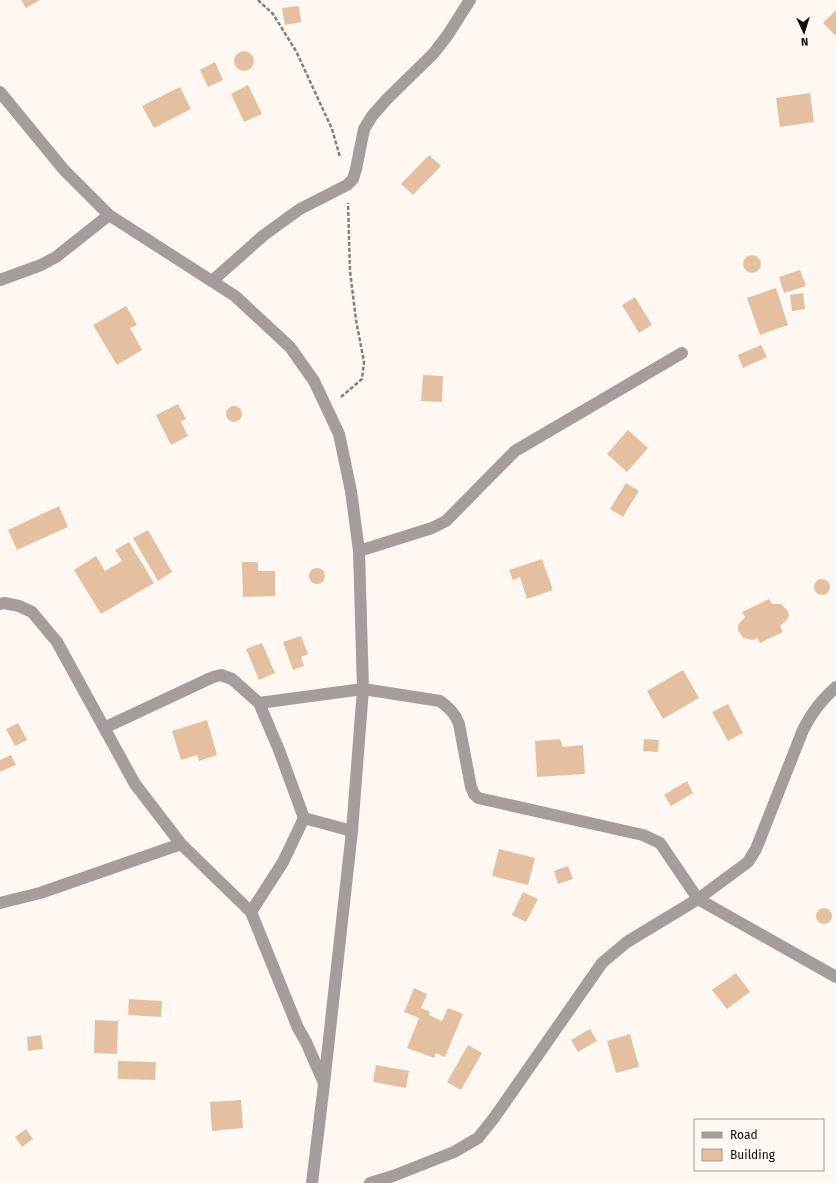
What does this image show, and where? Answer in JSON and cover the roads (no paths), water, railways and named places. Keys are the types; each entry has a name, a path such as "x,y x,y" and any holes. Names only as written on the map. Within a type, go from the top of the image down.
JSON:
{"street":[{"path":"212,281 264,235 300,209 347,185 353,179 364,129 372,116 387,99 433,54 447,36 470,0"},
{"path":"0,92 64,170 109,215 235,296 290,347 314,381 339,434 351,491 359,551 363,689 352,832 312,1183"},
{"path":"0,280 41,265 56,257 109,215"},
{"path":"359,551 432,528 446,521 516,452 682,353"},
{"path":"0,604 4,603 19,606 32,612 57,642 136,784 181,844 224,884 251,912 298,1028 306,1042 324,1084"},
{"path":"104,728 220,675 232,679 259,703 279,750 304,818 283,862 251,912"},
{"path":"370,1183 393,1176 454,1152 478,1138 494,1118 602,962 627,942 698,899 748,862 756,849 810,715 820,702 836,687"},
{"path":"259,703 363,689 440,701 450,708 456,716 459,724 471,787 478,798 643,835 660,842 698,899 836,977"},
{"path":"304,818 352,832"},
{"path":"0,902 40,893 181,844"}]}
